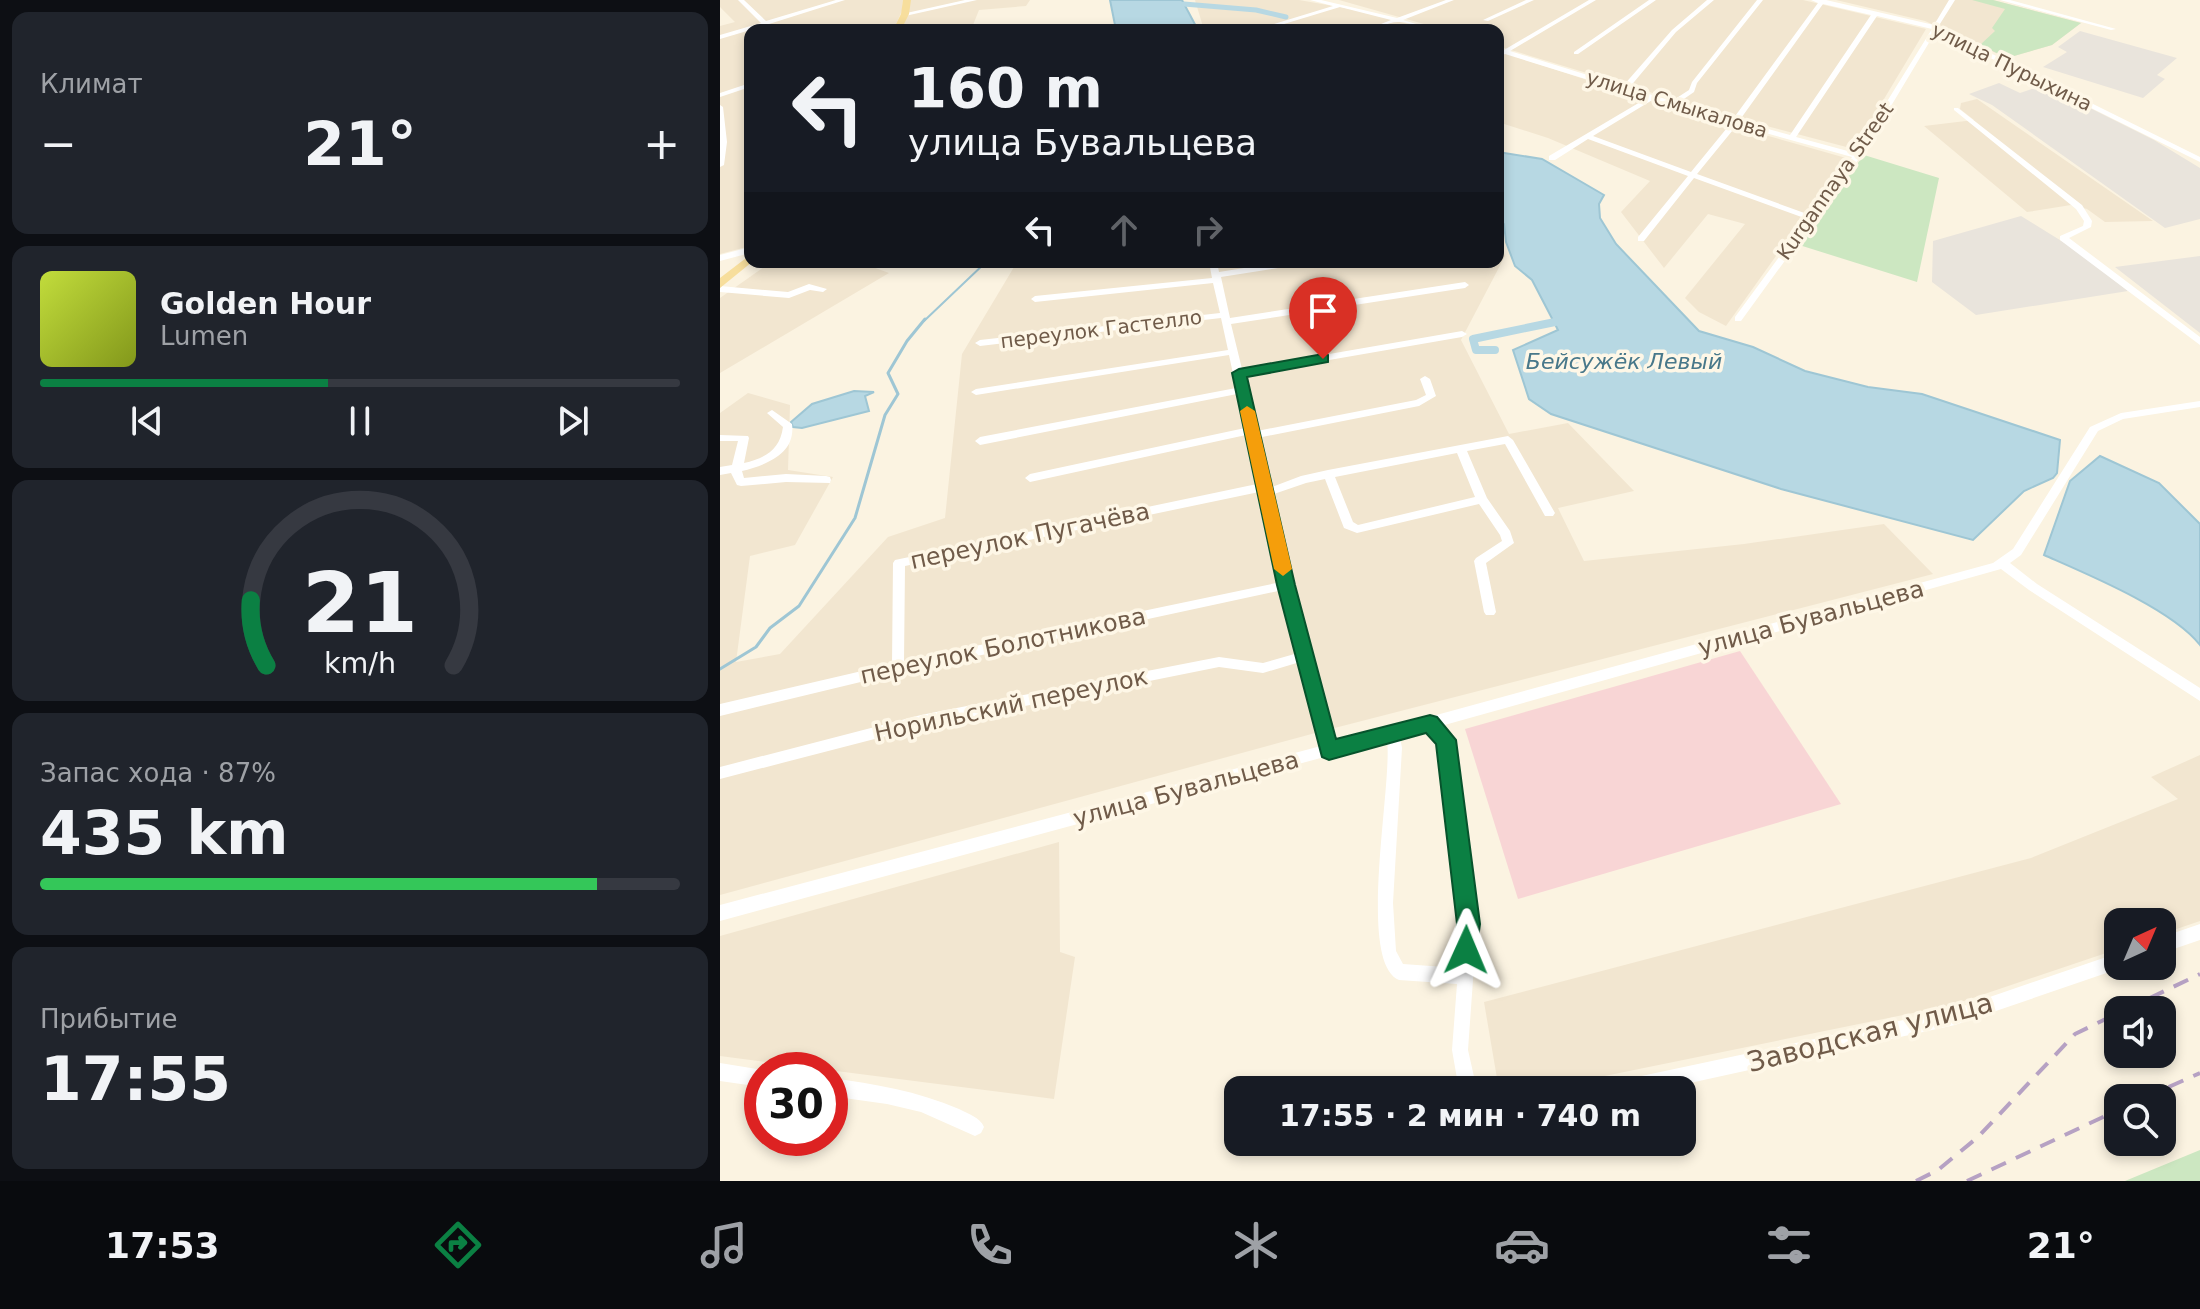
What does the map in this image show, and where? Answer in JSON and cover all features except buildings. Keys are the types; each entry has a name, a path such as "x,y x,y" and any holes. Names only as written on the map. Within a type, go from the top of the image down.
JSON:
{"main road":[{"path":"900,24 907,0"},
{"path":"720,287 744,264"}],"street":[{"path":"741,0 766,24"},
{"path":"777,24 842,0"},
{"path":"905,14 974,0"},
{"path":"1319,0 1414,24"},
{"path":"1385,24 1451,0"},
{"path":"1486,20 1531,0"},
{"path":"1504,50 1593,0"},
{"path":"1637,0 1651,2"},
{"path":"1625,88 1674,31 1711,0"},
{"path":"1673,103 1692,91 1694,83 1760,0"},
{"name":"Kurgannaya Street","path":"1738,319 1857,156 1952,0"},
{"path":"2003,0 2113,29"},
{"path":"1641,239 1694,177 1819,1"},
{"name":"улица Пурыхина","path":"1819,1 1933,27 2200,160"},
{"path":"1576,53 1651,2"},
{"path":"1277,24 1342,5"},
{"path":"1792,138 1875,14"},
{"path":"720,37 744,32"},
{"name":"улица Смыкалова","path":"1504,54 1857,156"},
{"path":"720,95 744,87"},
{"path":"1552,158 1653,97"},
{"path":"720,107 723,142 720,165"},
{"path":"1956,109 2079,207 2088,221 2087,227 2063,238 2200,342"},
{"path":"1589,137 1811,218"},
{"path":"720,258 744,252"},
{"path":"1214,268 1286,585 1329,751"},
{"path":"1035,299 1264,268"},
{"name":"переулок Гастелло","path":"980,343 1224,319 1465,285"},
{"path":"720,287 789,295 809,287 823,289"},
{"path":"1239,373 1462,334"},
{"path":"976,392 1232,352"},
{"path":"1030,478 1252,432 1419,403 1431,396 1425,379"},
{"path":"980,441 1243,390"},
{"name":"улица Бувальцева","path":"720,913 1329,751 2002,563 2017,552 2094,429 2121,416 2200,404"},
{"path":"720,471 773,456 783,446 788,426 772,413"},
{"path":"720,438 744,438 737,468 741,482 786,478 826,480"},
{"path":"1264,490 1328,474 1508,440 1549,513"},
{"path":"1461,450 1482,499 1506,534 1508,543 1480,561 1490,612"},
{"path":"1328,474 1348,525 1357,529 1482,499"},
{"name":"переулок Пугачёва","path":"898,668 899,563 1264,490"},
{"path":"2002,563 2033,587 2200,695"},
{"name":"переулок Болотникова","path":"720,710 898,668 1286,585"},
{"name":"Норильский переулок","path":"720,773 921,721 1020,701 1219,662 1263,668 1304,656"},
{"path":"1430,723 1446,740 1469,924 1460,1050 1465,1076"},
{"path":"1393,733 1395,748 1385,903 1388,953 1399,972 1464,976"},
{"path":"2176,940 2200,932"},
{"name":"Заводская улица","path":"1683,1076 1955,1017 2104,966"},
{"path":"720,1072 744,1075"},
{"path":"848,1089 906,1097 948,1111 975,1127"}],"shaded area":[{"path":"720,0 903,0 896,24 744,24 744,248 720,254 720,26 735,22 720,7"},
{"path":"910,0 1030,0 1026,6 979,10 973,24 904,24"},
{"path":"1195,0 1299,0 1362,11 1407,24 1202,24"},
{"path":"1339,0 1803,0 1926,29 1854,149 1732,117 1504,48 1504,24 1424,24"},
{"path":"1836,0 1993,0 2081,23 2052,45 2007,58 1925,21"},
{"path":"2080,31 2177,58 2157,75 2165,79 2143,98 2043,67 2067,52 2058,47"},
{"path":"1504,53 1708,119 1846,158 1726,326 1699,312 1685,298 1745,224 1708,214 1664,268 1621,212 1650,181 1548,138 1504,124"},
{"path":"1999,83 2020,93 2044,85 2154,140 2200,168 2200,219 2165,228 1992,105 1969,94"},
{"path":"1977,99 2153,221 2105,222 2087,209 2071,205 2027,212 1924,126 1974,120 1960,109 1961,103"},
{"path":"2021,216 2076,250 2128,291 1976,315 1932,282 1933,241"},
{"path":"2200,256 2200,333 2115,267"},
{"path":"762,268 875,268 889,273 720,373 720,298"},
{"path":"1013,268 1499,268 1461,340 1509,434 1568,423 1634,491 1558,508 1584,561 1744,544 1884,524 1933,574 1319,732 720,895 720,413 748,393 790,405 788,470 833,477 795,545 750,556 736,662 780,654 888,537 945,518 962,354"},
{"path":"1740,651 1841,804 1518,899 1465,729"},
{"path":"2200,755 2200,921 2176,929 2176,908 2104,908 2104,954 1952,1005 1605,1076 1497,1076 1484,1002 2031,858 2178,799 2151,777"},
{"path":"1059,842 1060,952 1075,957 1054,1099 848,1072 848,1052 744,1052 744,1059 720,1056 720,936"}],"green space":[{"path":"1972,0 1993,0 2081,23 2052,45 2007,58 1980,45 1995,31 1992,28 2005,9"},
{"path":"1864,155 1939,178 1917,282 1796,244"},
{"path":"2200,1150 2200,1181 2125,1181"}],"water":[{"path":"1110,0 1182,0 1195,24 1115,24"},
{"name":"Бейсужёк Левый","path":"1504,153 1542,159 1604,195 1599,204 1600,218 1616,244 1699,331 1753,347 1805,371 1868,387 1922,394 2060,440 2057,473 2053,478 2024,491 1973,540 1781,489 1551,414 1529,399 1513,350 1558,330 1532,280 1515,266 1506,242"},
{"path":"854,391 874,392 865,396 869,411 802,428 793,427 791,422 812,404"},
{"path":"2100,456 2159,483 2200,524 2200,645 2170,618 2150,606 2044,555 2070,481"}],"waterway":[{"path":"1184,4 1256,10 1286,17"},
{"path":"924,321 980,268"},
{"path":"720,669 756,647 770,628 799,606 855,518 885,415 898,394 888,373 907,341 925,319"},
{"path":"1495,350 1476,350 1473,339 1555,322"}],"railway":[{"path":"2154,996 2200,974"},
{"path":"1916,1181 1938,1170 1978,1137 2075,1034 2104,1020"},
{"path":"2175,1084 2200,1073"},
{"path":"1967,1181 2104,1117"}],"slow traffic":[{"path":"1247,411 1283,569"}],"route":[{"path":"1323,359 1239,373 1286,585 1329,751 1430,723 1446,740 1469,924 1466,950"}]}
